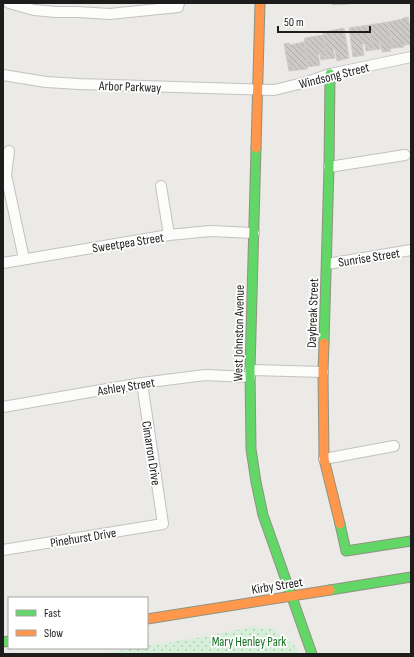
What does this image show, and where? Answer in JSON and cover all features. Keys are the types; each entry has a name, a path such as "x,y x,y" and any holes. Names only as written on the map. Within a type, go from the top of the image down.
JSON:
{"street":[{"path":"9,3 34,10 56,12 77,8 110,14 178,5"},
{"name":"West Johnston Avenue","path":"260,3 250,374 251,450 263,515 312,654"},
{"name":"Windsong Street","path":"258,90 274,90 307,82 330,74 411,57"},
{"name":"Daybreak Street","path":"330,74 324,372 324,459 346,551 411,541"},
{"name":"Arbor Parkway","path":"3,75 46,82 79,84 258,90"},
{"path":"9,151 6,175 24,259"},
{"path":"329,167 405,155"},
{"path":"161,186 169,235"},
{"name":"Sweetpea Street","path":"3,263 169,235 210,231 254,233"},
{"name":"Sunrise Street","path":"327,264 411,250"},
{"name":"Ashley Street","path":"3,407 142,383 205,375 324,372"},
{"name":"Cimarron Drive","path":"142,383 163,524"},
{"path":"324,459 394,446"},
{"name":"Pinehurst Drive","path":"3,550 163,524"},
{"name":"Kirby Street","path":"148,619 411,577"}],"green space":[{"name":"Mary Henley Park","path":"256,626 257,629 271,628 296,647 299,654 99,654 128,649 148,649 148,646"}],"building":[{"path":"332,3 350,3 350,4 332,5"},
{"path":"408,17 411,33 411,44 404,45 404,47 393,48 388,22"},
{"path":"388,22 393,48 390,49 391,51 382,52 379,42 380,49 373,50 369,25"},
{"path":"369,25 373,50 366,51 365,44 362,44 364,55 353,57 349,28"},
{"path":"344,28 349,58 337,61 335,49 333,49 335,58 327,59 323,35 324,32"},
{"path":"323,35 327,59 321,60 320,54 318,55 320,65 308,67 304,42 305,38"},
{"path":"304,42 308,67 307,69 289,71 284,44 289,43 290,45"}],"traffic: fast":[{"path":"324,343 330,74"},
{"path":"256,148 250,370 251,449 263,515 312,654"},
{"path":"340,524 346,551 411,541"},
{"path":"330,590 411,577"},
{"path":"3,642 8,641"}],"traffic: slow":[{"path":"256,148 260,3"},
{"path":"324,343 324,459 340,524"},
{"path":"148,619 330,590"}]}
